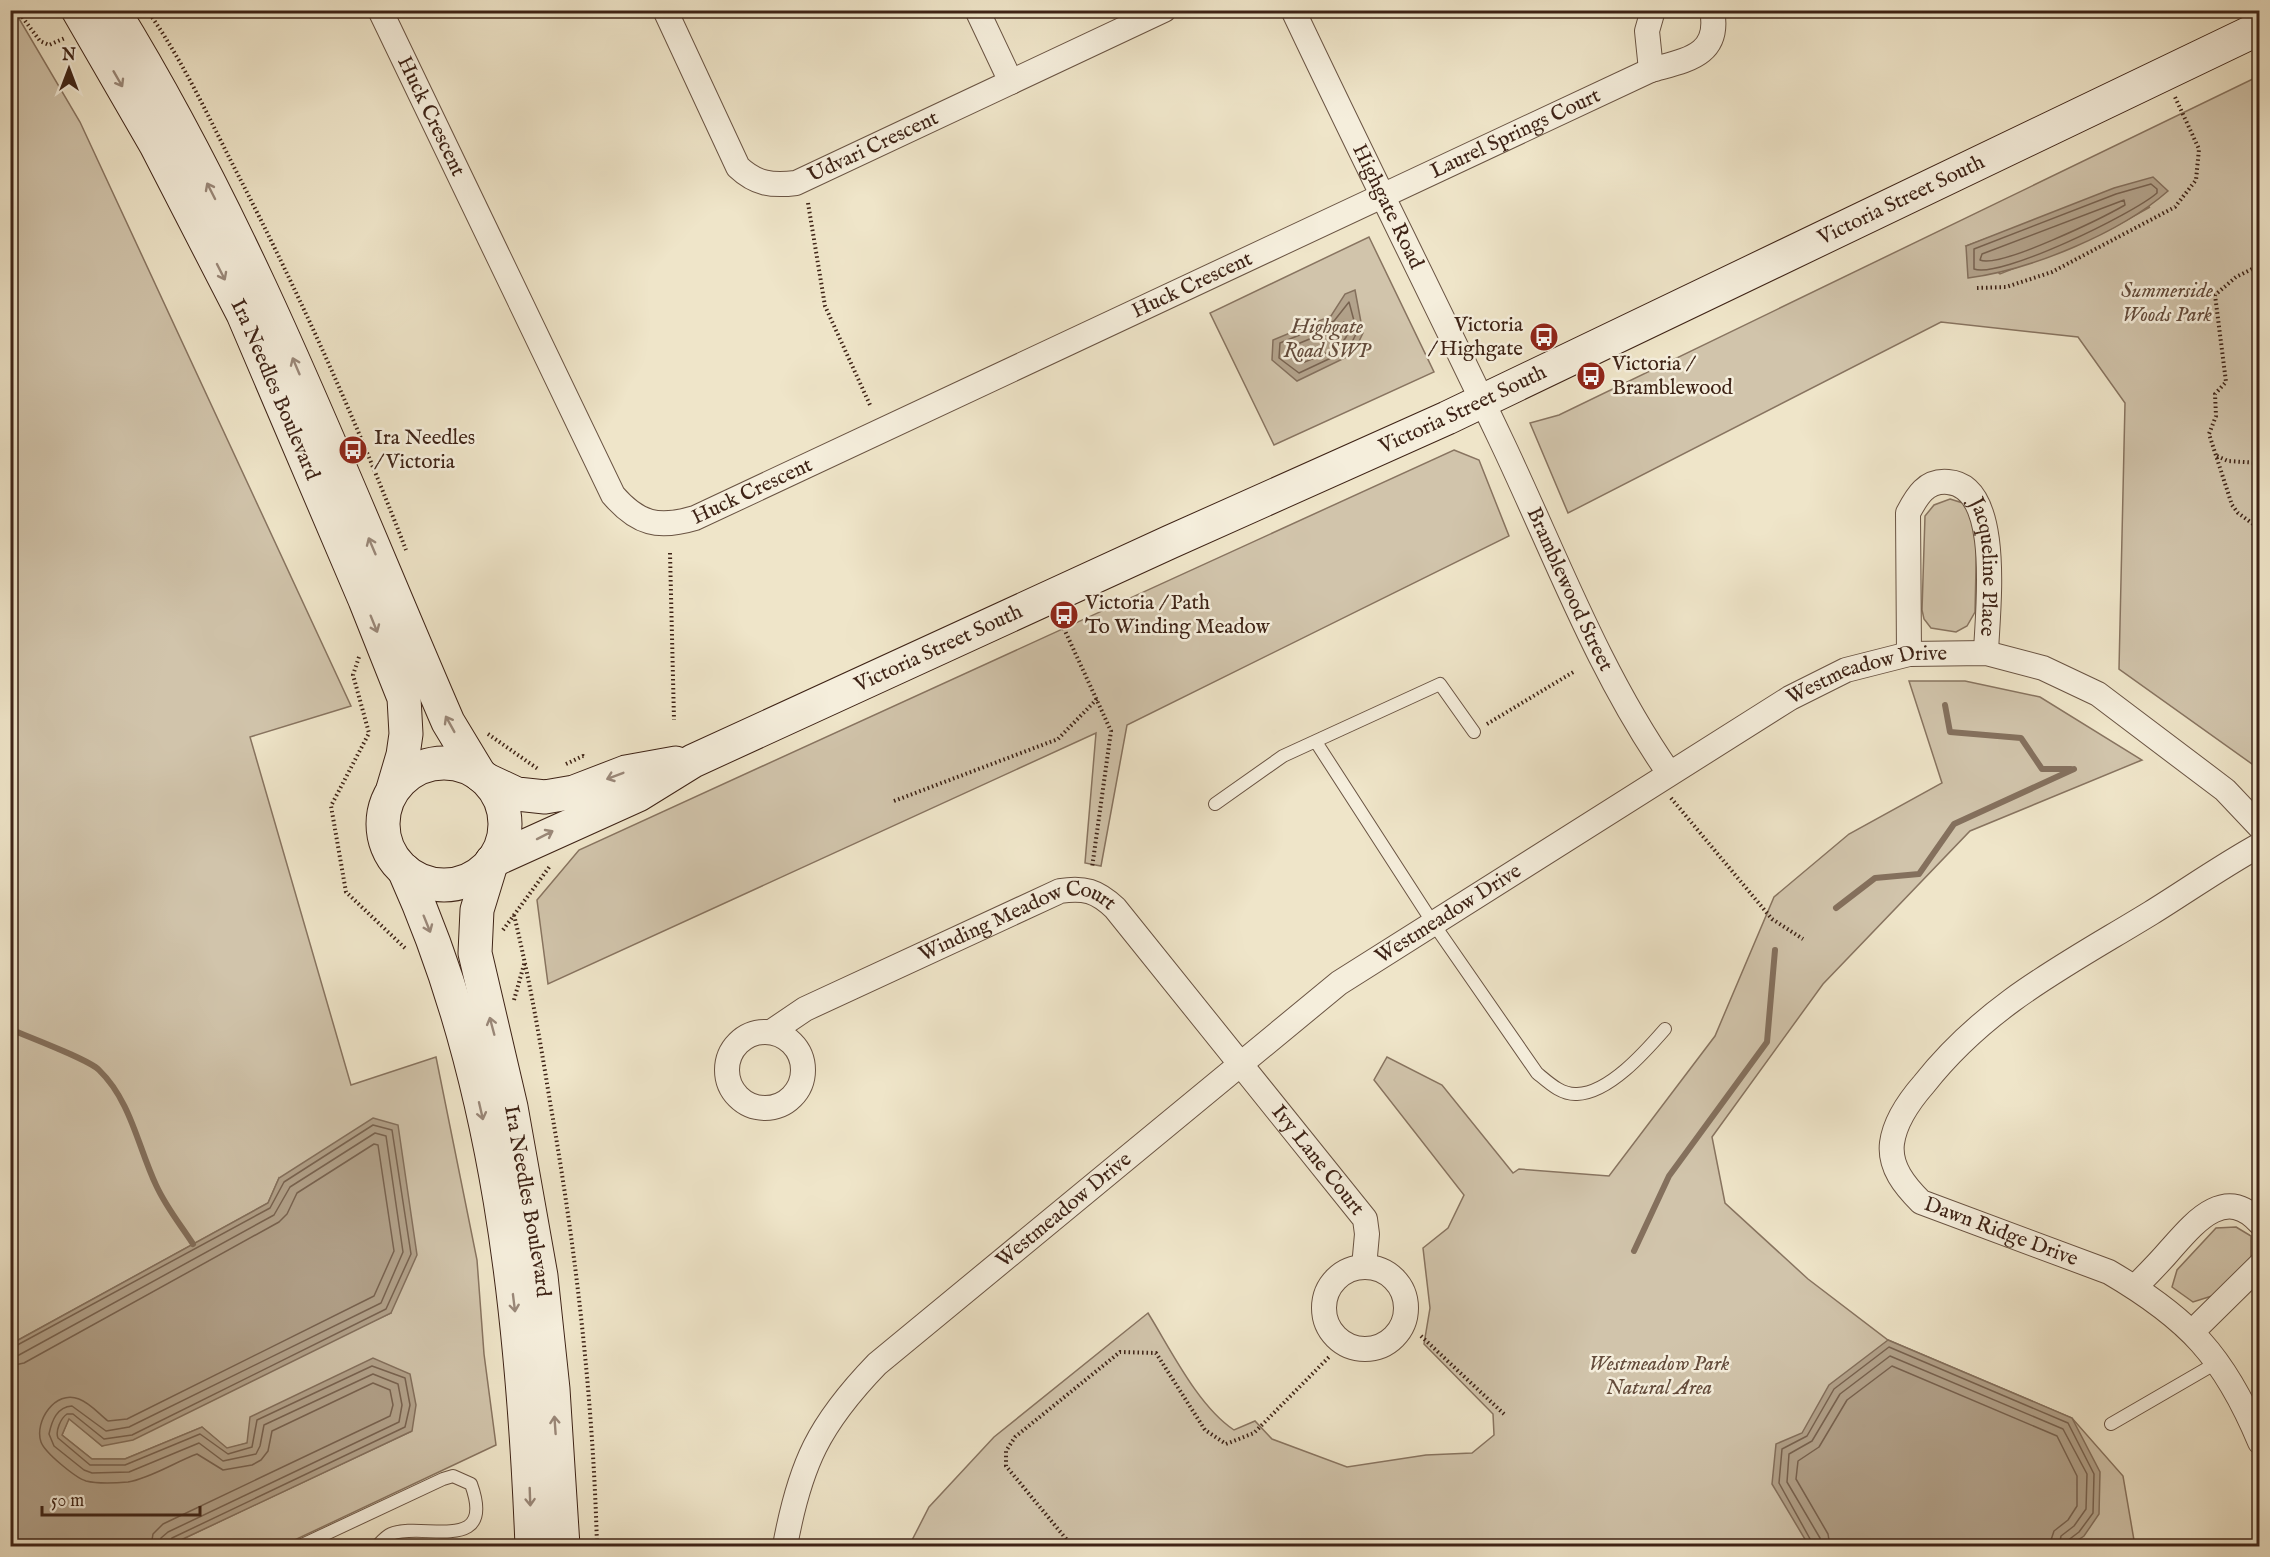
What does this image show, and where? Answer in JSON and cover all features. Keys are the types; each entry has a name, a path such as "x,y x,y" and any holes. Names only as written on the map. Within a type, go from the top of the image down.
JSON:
{"main road":[{"name":"Ira Needles Boulevard","path":"92,15 176,119 275,318 448,722 483,778"},
{"name":"Ira Needles Boulevard","path":"92,15 243,314 404,698 406,734 403,755 393,789"},
{"name":"Victoria Street South","path":"492,861 638,795 693,761 1481,401 2259,28"},
{"name":"Victoria Street South","path":"483,778 517,794 545,797 574,792 626,772 693,761"},
{"path":"431,764 455,764 483,778 498,796 505,820 501,845 492,861 469,879 447,885 426,882 404,870 391,855 383,835 384,808 393,789 412,771 431,764"},
{"name":"Ira Needles Boulevard","path":"492,861 477,910 475,953 511,1107 540,1276 553,1389 563,1546"},
{"name":"Ira Needles Boulevard","path":"404,870 441,958 489,1142 509,1266 520,1355 532,1546"}],"street":[{"name":"Huck Crescent","path":"380,10 613,495 625,509 649,522 663,525 695,518 1381,197"},
{"name":"Udvari Crescent","path":"665,10 738,167 748,177 764,184 796,183 1164,10"},
{"path":"977,10 1011,82"},
{"name":"Highgate Road","path":"1293,10 1481,401"},
{"path":"1650,70 1647,31 1653,10"},
{"name":"Laurel Springs Court","path":"1381,197 1650,70 1699,54 1711,42 1715,27 1712,10"},
{"name":"Bramblewood Street","path":"1481,401 1590,637 1669,784"},
{"name":"Jacqueline Place","path":"1909,654 1908,513 1916,497 1925,487 1938,481 1953,482 1967,490 1980,506 1988,532 1986,653"},
{"name":"Westmeadow Drive","path":"785,1546 794,1495 817,1439 842,1400 877,1364 1339,983 1433,923 1669,784 1790,698 1837,675 1909,654 1986,653 2043,668 2098,694 2225,790 2259,827"},
{"name":"Dawn Ridge Drive","path":"2259,845 2027,988 1987,1017 1947,1054 1922,1086 1897,1124 1892,1145 1895,1168 1903,1185 1921,1202 2109,1272 2135,1287 2193,1331 2237,1390 2259,1442"},
{"name":"Winding Meadow Court","path":"771,1032 806,1009 1060,891 1075,889 1089,890 1102,896 1115,908 1240,1064"},
{"name":"Ivy Lane Court","path":"1240,1064 1365,1219 1367,1234 1364,1267"},
{"path":"2135,1287 2194,1223 2207,1213 2222,1207 2235,1207 2252,1214 2259,1223"},
{"path":"2193,1331 2259,1265"}],"lane":[{"path":"1215,804 1283,756 1440,684 1474,732"},
{"path":"1316,742 1433,923 1537,1073 1558,1090 1575,1095 1592,1091 1634,1064 1665,1029"},
{"path":"2111,1424 2218,1362"},
{"path":"300,1546 443,1479 453,1476 471,1484 477,1508 473,1521 464,1530 391,1534 377,1546"}],"path":[{"path":"17,10 40,41 49,45 58,42 92,15"},
{"path":"1977,288 2006,287 2052,272 2175,207 2196,180 2199,149 2165,75"},
{"path":"808,203 825,306 870,405"},
{"path":"2259,265 2236,277 2215,295 2226,382 2215,394 2216,416 2209,434 2232,506 2259,530"},
{"path":"2217,455 2228,460 2259,463"},
{"path":"670,553 674,720"},
{"path":"1050,598 1111,731 1092,868"},
{"path":"1474,732 1575,671"},
{"path":"353,675 369,733 331,806 346,892 408,951"},
{"path":"894,801 1058,739 1097,699"},
{"path":"481,729 545,774"},
{"path":"1669,784 1772,919 1803,939"},
{"path":"501,933 555,858"},
{"path":"514,915 530,985 571,1234 591,1413 597,1546"},
{"path":"1421,1336 1504,1414"},
{"path":"1072,1546 1067,1544 1006,1466 1006,1451 1015,1437 1120,1353 1156,1353 1205,1430 1226,1444 1254,1433 1329,1357"}],"green space":[{"path":"14,10 80,122 351,706 250,737 351,1085 436,1057 477,1260 484,1354 496,1445 282,1546 168,1546 412,1431 247,1443 227,1449 202,1427 125,1459 92,1459 62,1435 69,1418 102,1446 391,1313 279,1178 268,1203 11,1344 10,11"},
{"name":"Summerside Woods Park","path":"2259,76 2259,769 2119,669 2125,403 2078,337 1941,322 1568,513 1530,423 1559,415","holes":["2150,207 2105,232 2000,274 1966,246 1996,235"]},
{"name":"Highgate Road SWP","path":"1369,237 1434,372 1274,445 1210,313"},
{"path":"1454,450 1479,460 1509,536 1127,725 1101,866 1085,863 1096,733 548,984 537,900 579,850"},
{"path":"1950,499 1966,504 1977,522 1975,612 1967,626 1956,632 1931,628 1924,619 1922,610 1925,516 1934,505"},
{"name":"Westmeadow Park Natural Area","path":"1909,681 1965,681 2040,697 2142,760 1970,831 1823,984 1712,1137 1725,1203 1808,1279 1888,1340 2072,1418 2123,1476 2135,1546 909,1546 929,1507 994,1437 1148,1313 1197,1392 1221,1420 1234,1430 1255,1421 1272,1439 1347,1467 1426,1455 1472,1453 1494,1435 1493,1414 1424,1344 1430,1308 1423,1248 1448,1228 1464,1195 1374,1080 1387,1057 1442,1085 1513,1173 1519,1169 1609,1176 1715,1036 1774,897 1849,834 1942,783"},
{"path":"2236,1227 2251,1236 2251,1259 2215,1295 2193,1302 2172,1287 2177,1270 2216,1228"}],"water":[{"path":"2153,177 2168,191 2125,221 2100,235 2019,267 1968,278 1966,246 2114,188"},
{"path":"1355,290 1363,333 1353,354 1297,381 1272,360 1273,340 1331,316 1345,294"},
{"path":"373,1118 398,1125 417,1255 391,1313 133,1440 102,1446 69,1419 62,1435 92,1459 125,1459 202,1427 227,1448 247,1443 250,1417 373,1358 410,1374 416,1405 412,1431 168,1546 11,1546 11,1344 268,1203 279,1178"},
{"path":"1888,1340 2072,1418 2100,1472 2099,1514 2084,1536 2069,1546 1809,1546 1772,1484 1776,1444 1802,1433 1829,1385"}],"waterway":[{"path":"1945,705 1950,732 2021,738 2042,769 2071,769"},
{"path":"1836,908 1875,878 1919,874 1954,824 2074,769"},
{"path":"1634,1251 1669,1176 1767,1042 1775,950"},
{"path":"10,1029 93,1065 110,1082 133,1125 160,1193 193,1244"}],"place":[{"name":"Victoria / Highgate","path":"1544,337"},
{"name":"Victoria / Bramblewood","path":"1591,376"},
{"name":"Ira Needles / Victoria","path":"353,450"},
{"name":"Victoria / Path To Winding Meadow","path":"1064,615"}]}
